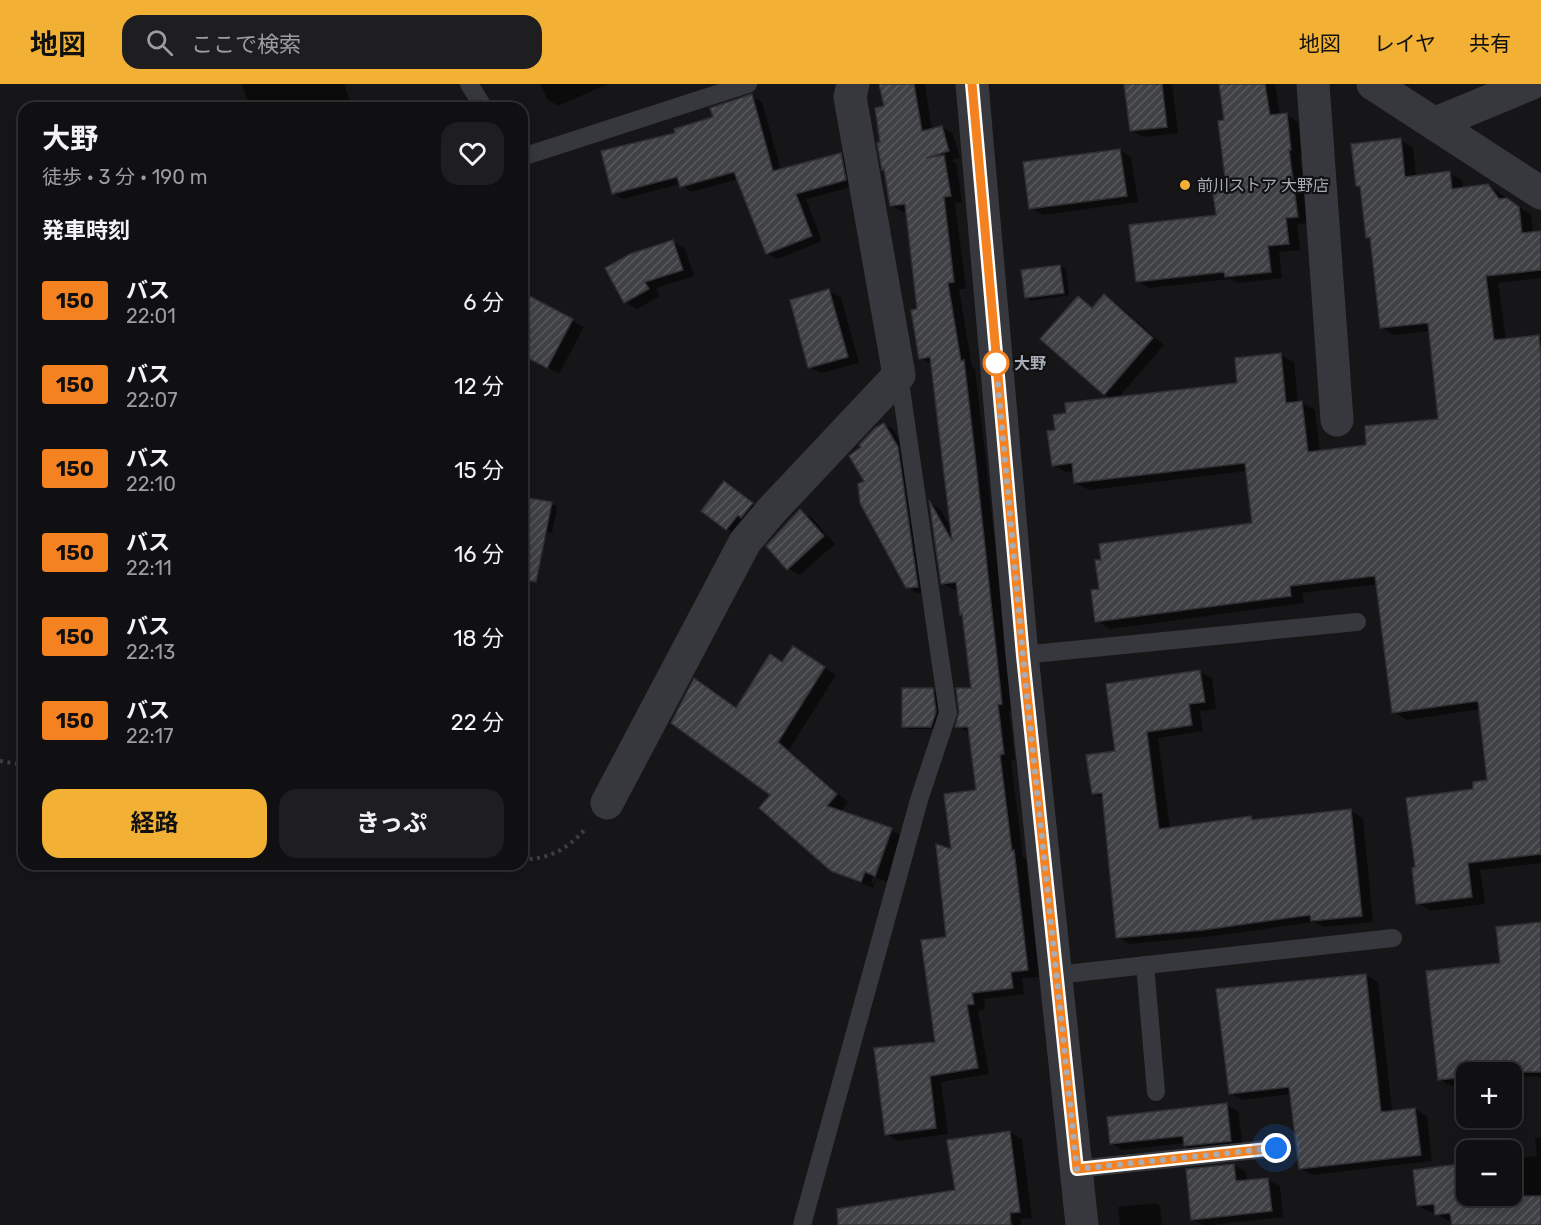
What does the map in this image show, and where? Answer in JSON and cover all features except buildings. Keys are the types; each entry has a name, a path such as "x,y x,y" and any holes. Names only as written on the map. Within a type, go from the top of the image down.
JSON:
{"street":[{"path":"607,803 745,542 771,511 899,375 850,97 853,84"},
{"path":"972,84 1023,656 1083,1225"},
{"path":"1313,84 1336,420"},
{"path":"1373,84 1541,193"},
{"path":"1436,123 1530,84"}],"lane":[{"path":"469,84 480,102"},
{"path":"528,156 748,84"},
{"path":"802,1225 920,800 948,712 899,375"},
{"path":"1023,656 1357,622"},
{"path":"1056,975 1393,938"},
{"path":"1145,965 1156,1092"},
{"path":"1077,1169 1276,1148"}],"path":[{"path":"0,761 18,764"},
{"path":"528,859 559,852 575,841 607,803"}],"bus line":[{"name":"150","path":"972,84 1023,656 1077,1169 1276,1148"}],"place":[{"name":"前川ストア 大野店","path":"1185,185"},
{"name":"大野","path":"996,363"}],"route":[{"path":"996,363 1025,678 1077,1169 1276,1148"}]}
